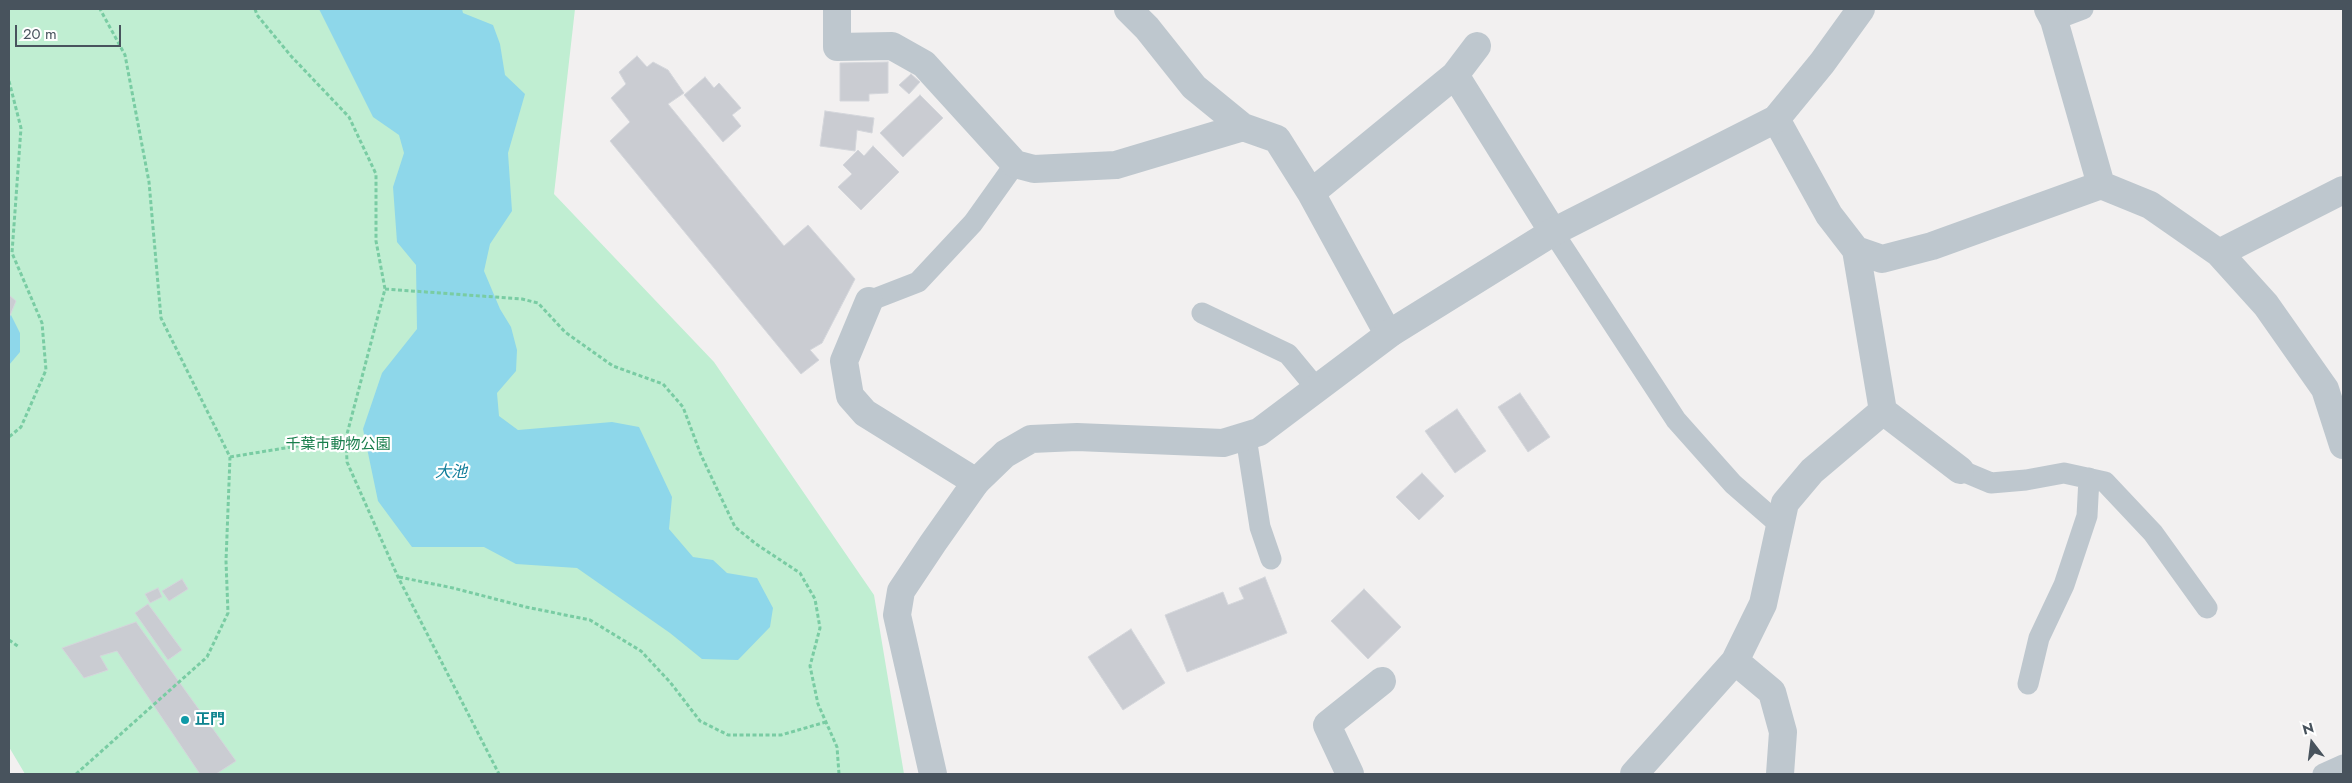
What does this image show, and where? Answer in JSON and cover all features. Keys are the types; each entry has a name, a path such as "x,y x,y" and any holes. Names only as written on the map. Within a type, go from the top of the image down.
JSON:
{"street":[{"path":"836,9 837,47 892,46 924,64 1015,164 1034,170 1116,165 1243,127"},
{"path":"1128,9 1147,28 1194,87 1243,127 1277,139 1311,193 1386,330 1392,332"},
{"path":"933,774 897,615 901,592 932,542 976,482 1005,454 1031,439 1077,437 1223,443 1259,432 1392,332 1553,232 1776,119 1822,63 1861,9"},
{"path":"2051,14 2101,185"},
{"path":"1311,193 1455,75 1477,46"},
{"path":"1455,75 1553,232"},
{"path":"1776,119 1829,215 1856,250 1883,411 1960,470"},
{"path":"1856,250 1882,259 1932,246 2101,185 2150,205 2219,253 2266,305 2325,388 2343,445"},
{"path":"2219,253 2343,190"},
{"path":"869,301 844,361 850,396 865,414 976,482"},
{"path":"1634,774 1735,661 1763,604 1785,503 1812,471 1883,411"},
{"path":"1735,661 1772,692 1783,732 1780,774"},
{"path":"1350,774 1327,725 1382,682"}],"lane":[{"path":"2051,14 2083,9"},
{"path":"869,301 918,282 973,223 1015,164"},
{"path":"1553,232 1676,420 1733,484 1780,525"},
{"path":"1202,314 1288,354 1317,388"},
{"path":"1246,437 1258,518 1271,559"},
{"path":"1960,470 1991,483 2026,480 2064,473 2105,482 2153,533 2207,608"},
{"path":"2028,684 2039,638 2064,585 2087,516 2089,478"},
{"path":"2323,774 2343,765"}],"path":[{"path":"76,774 207,657 228,613 226,561 230,457 161,318 148,182 125,55 100,9"},
{"path":"255,9 291,56 349,118 376,174 376,241 385,289 346,438 347,462 398,577 498,774"},
{"path":"9,81 21,128 12,253 42,323 46,370 21,427 9,437"},
{"path":"385,289 522,299 538,303 565,332 613,366 663,384 683,407 701,456 735,527 756,544 800,573 815,599 820,628 810,666 818,704 837,747 839,774"},
{"path":"230,457 346,438"},
{"path":"398,577 590,620 641,651 670,682 700,721 728,735 781,735 826,722"},
{"path":"9,640 19,647"}],"green space":[{"name":"千葉市動物公園","path":"9,9 575,9 554,194 714,362 874,595 904,774 25,774 9,747"}],"water":[{"name":"大池","path":"319,9 462,9 463,13 493,25 500,44 505,75 525,94 508,153 512,211 490,244 484,271 500,309 511,327 517,350 516,371 497,393 499,416 518,430 612,422 639,427 672,497 669,529 693,557 713,560 727,573 757,578 773,608 770,627 738,660 702,659 670,633 577,568 516,564 484,547 412,547 378,501 363,429 382,373 417,329 416,265 397,242 393,187 404,153 399,135 373,117"},
{"path":"9,311 20,333 20,352 9,365"}],"building":[{"path":"637,56 647,67 653,62 668,70 684,93 668,104 784,246 808,225 855,279 822,343 810,350 819,360 801,374 610,141 630,122 611,98 626,84 619,72"},
{"path":"888,62 888,93 869,94 869,101 840,101 840,63"},
{"path":"911,74 920,82 909,94 899,85"},
{"path":"705,77 714,88 719,83 741,108 732,115 741,126 723,142 684,95"},
{"path":"920,95 943,118 903,157 880,133"},
{"path":"825,111 874,118 872,133 857,130 855,151 820,146"},
{"path":"873,146 899,172 861,210 838,187 852,174 843,165 858,150 864,156"},
{"path":"9,295 16,301 9,318"},
{"path":"1520,393 1550,437 1528,452 1498,407"},
{"path":"1457,409 1486,451 1455,473 1425,431"},
{"path":"1422,473 1444,496 1419,520 1396,497"},
{"path":"1265,577 1287,633 1187,672 1165,615 1223,592 1228,605 1244,599 1239,588"},
{"path":"182,579 188,589 169,601 162,591"},
{"path":"158,588 162,597 150,603 145,594"},
{"path":"1364,589 1401,627 1368,659 1331,621"},
{"path":"148,604 182,650 168,660 135,613"},
{"name":"正門","path":"136,622 236,761 216,774 200,774 117,651 100,656 108,670 84,678 62,648"},
{"path":"1131,629 1165,683 1123,710 1088,657"}],"place":[{"name":"正門","path":"185,720"}]}
